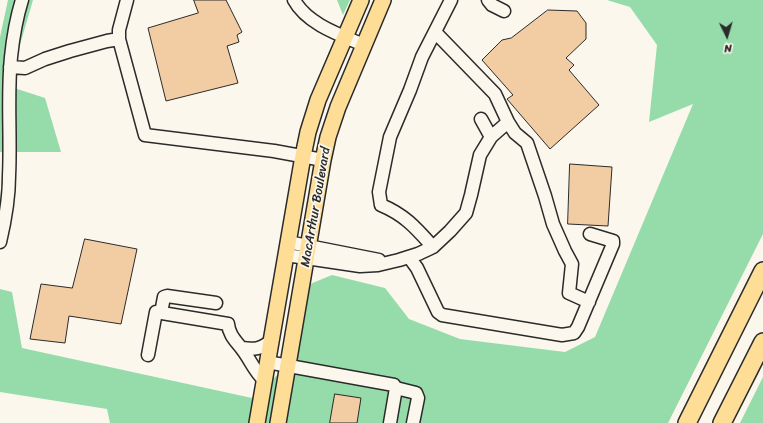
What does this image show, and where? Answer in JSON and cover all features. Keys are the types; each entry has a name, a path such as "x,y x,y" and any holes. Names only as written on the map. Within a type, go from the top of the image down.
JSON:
{"highway":[{"path":"687,423 763,270"},
{"path":"722,423 763,342"}],"main road":[{"name":"MacArthur Boulevard","path":"257,423 308,132 318,100 361,0"},
{"name":"MacArthur Boulevard","path":"278,423 328,137 338,107 383,0"}],"street":[{"path":"0,242 7,206 5,177 10,67 13,38 22,0"},
{"path":"127,0 119,30 119,39 145,135 274,151 323,160"},
{"path":"294,0 307,16 323,26 364,45"},
{"path":"433,247 411,222 381,205 379,192 390,137 422,57 451,0"},
{"path":"488,0 492,5 504,11"},
{"path":"435,32 495,94 508,122 515,133 526,143 545,196 553,224 564,251 572,264 569,293 589,302"},
{"path":"10,67 25,68 45,59 70,51 119,39"},
{"path":"481,119 491,136"},
{"path":"287,248 376,260 404,259 433,247 466,213 480,155 491,136 508,122"},
{"path":"404,259 417,268 438,312 442,315 562,336 574,333 578,327 614,241 590,234"},
{"path":"161,313 164,297 166,296 216,303"},
{"path":"148,355 156,312 228,324 228,329 235,340 242,348 254,369 264,380"},
{"path":"242,348 253,350 264,346 271,341"},
{"path":"268,362 394,385 396,388 416,393 418,398 413,423"},
{"path":"390,423 396,388"}],"green space":[{"path":"8,0 33,0 8,86 45,98 61,152 0,152 0,37"},
{"path":"337,0 350,0 343,15"},
{"path":"607,0 763,0 763,234 668,423 110,423 107,409 0,392 0,289 12,292 22,348 252,398 298,356 310,284 332,275 385,288 409,319 460,339 565,352 595,337 693,104 649,122 657,45 630,7"},
{"path":"763,377 763,423 740,423"}],"building":[{"path":"194,0 226,0 242,32 237,35 239,42 227,46 238,83 166,101 148,28 198,13"},
{"path":"548,10 577,11 586,23 586,39 566,58 574,65 569,70 599,105 550,149 507,99 513,95 482,60 502,40 511,38"},
{"path":"570,164 612,167 608,226 568,224"},
{"path":"85,239 137,249 121,324 69,316 65,343 30,339 41,284 72,288"},
{"path":"335,394 361,398 357,423 330,423"}]}
